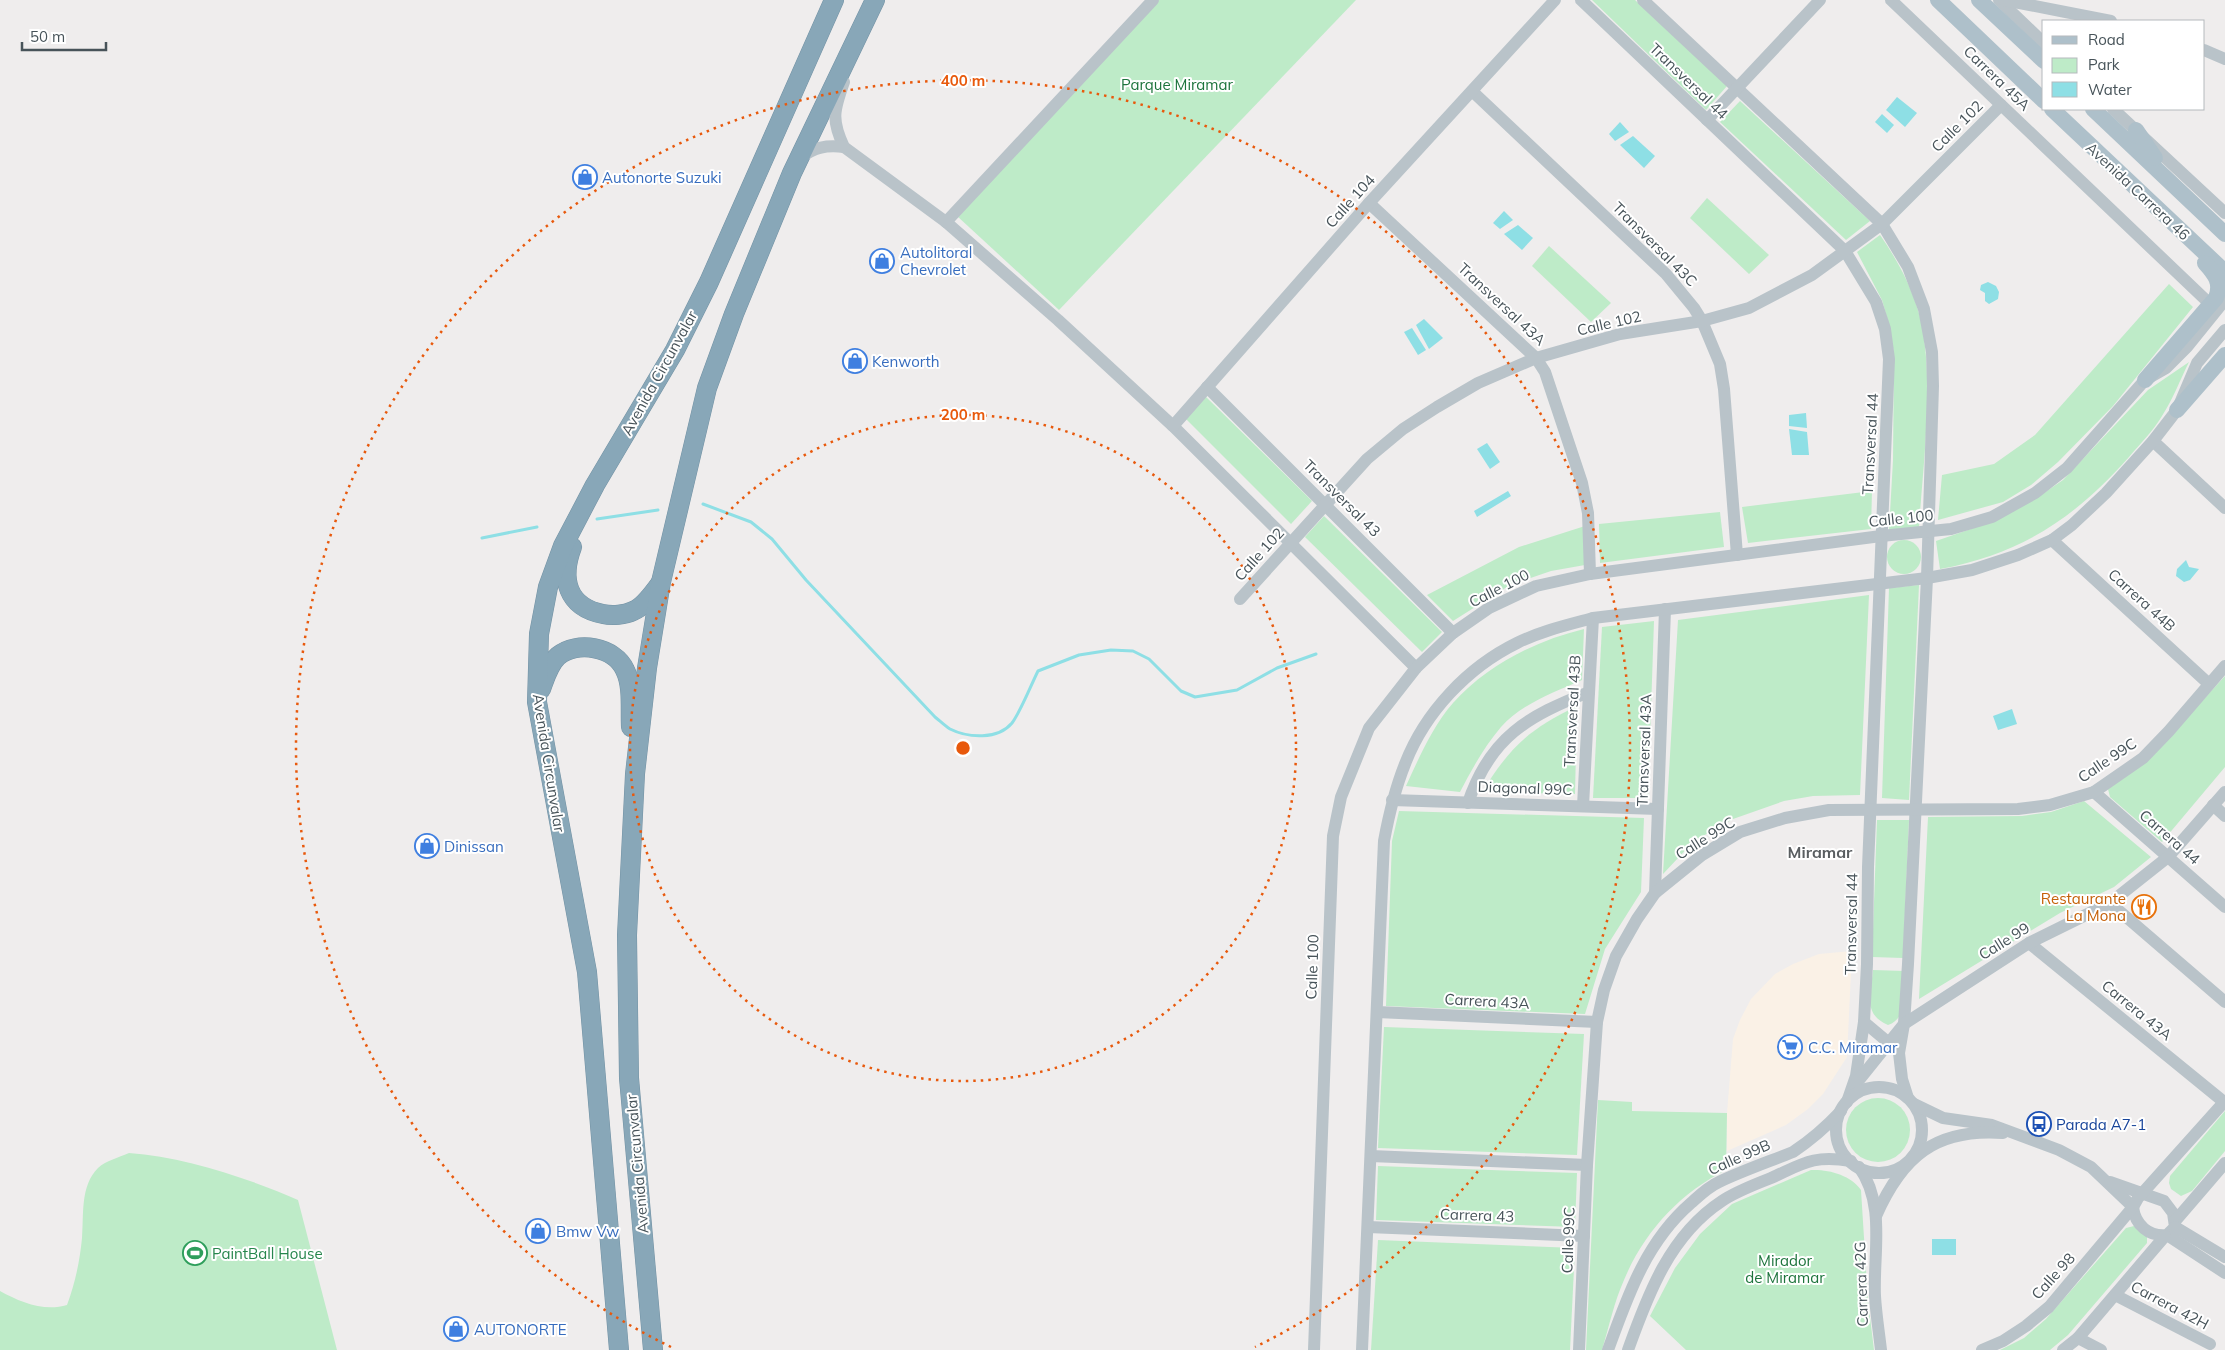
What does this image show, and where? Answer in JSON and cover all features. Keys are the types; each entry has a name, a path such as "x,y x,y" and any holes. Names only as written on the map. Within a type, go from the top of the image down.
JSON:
{"highway":[{"name":"Avenida Circunvalar","path":"619,1350 587,972 538,702 539,634 548,587 562,546 595,485 680,342 709,282 834,0"},
{"name":"Avenida Circunvalar","path":"653,1350 629,1078 627,935 637,757 646,668 661,582 707,388 734,314 798,159 875,0"},
{"path":"595,485 571,551 567,584 572,598 592,612 611,616 633,611 647,600 661,582"},
{"path":"538,702 549,669 558,656 566,651 585,648 598,649 610,653 624,667 629,678 631,738 637,757"}],"main road":[{"path":"1938,0 2042,99"},
{"path":"1979,0 2042,60"},
{"name":"Avenida Carrera 46","path":"2053,110 2225,272"},
{"name":"Avenida Carrera 46","path":"2094,110 2225,234"},
{"path":"2136,130 2170,181"},
{"path":"2145,380 2218,302 2219,290 2216,276 2197,254 2155,216 2155,207"},
{"path":"2177,410 2225,355"}],"street":[{"path":"946,222 1153,0"},
{"name":"Calle 104","path":"1173,426 1369,202 1554,0"},
{"name":"Transversal 44","path":"1581,0 1845,251 1876,302 1885,329 1889,359 1870,809 1864,1022 1852,1088 1844,1106"},
{"name":"Transversal 44","path":"1643,0 1882,224 1912,276 1924,309 1932,352 1933,386 1927,578 1904,1024 1899,1059 1902,1079 1910,1101"},
{"path":"1707,120 1820,0"},
{"name":"Carrera 45A","path":"1891,0 2001,105 2218,302"},
{"path":"1999,0 2042,40"},
{"path":"2004,0 2106,20"},
{"path":"861,26 835,108 836,130 844,147 946,222 1058,320 1173,426 1416,668"},
{"path":"2205,50 2225,59"},
{"name":"Transversal 43C","path":"1472,91 1666,274 1694,308 1702,321 1720,364 1724,389 1737,555"},
{"name":"Calle 102","path":"1240,599 1367,459 1403,429 1478,383 1536,358 1620,334 1702,321 1749,308 1812,275 1882,224 2001,105"},
{"path":"2115,110 2225,213"},
{"path":"798,159 821,146 844,147"},
{"name":"Transversal 43A","path":"1369,202 1536,358 1545,372 1582,483 1588,513 1590,574"},
{"path":"1362,1350 1384,841 1392,800 1406,762 1421,732 1450,694 1474,670 1518,643 1551,630 1593,618 1927,578 1972,570 2018,556 2052,540 2072,525 2106,493 2153,441 2177,410 2197,363 2225,330"},
{"name":"Calle 100","path":"1314,1350 1333,836 1341,796 1369,728 1416,668 1453,633 1488,608 1536,586 1590,574 1881,536 1951,529 1992,516 2035,493 2067,468 2145,380"},
{"name":"Transversal 43","path":"1207,387 1453,633"},
{"path":"2153,441 2225,508"},
{"name":"Carrera 44B","path":"2052,540 2209,684"},
{"name":"Transversal 43A","path":"1655,893 1665,609"},
{"name":"Transversal 43B","path":"1583,806 1593,618"},
{"name":"Calle 99C","path":"1579,1350 1587,1165 1596,1022 1604,990 1616,956 1637,919 1655,893 1702,855 1740,832 1805,813 1829,810 1870,809 2018,809 2050,805 2094,792 2143,758 2225,666"},
{"path":"1468,803 1474,785 1487,760 1508,735 1552,706 1589,692"},
{"name":"Carrera 44","path":"2094,792 2225,907"},
{"name":"Calle 99","path":"1852,1088 1904,1024 2029,943 2110,904 2168,857 2225,792"},
{"name":"Diagonal 99C","path":"1392,800 1658,809"},
{"path":"2213,805 2225,816"},
{"path":"2110,904 2225,1002"},
{"name":"Carrera 43A","path":"2029,943 2225,1101"},
{"name":"Carrera 43A","path":"1377,1012 1596,1022"},
{"path":"1864,1022 1889,1043"},
{"path":"1909,1162 1917,1150 1922,1137 1922,1123 1917,1109 1910,1101 1899,1092 1877,1087 1860,1092 1844,1106 1836,1133 1838,1144 1845,1156 1869,1172 1883,1173 1897,1169 1909,1162 1932,1146 1960,1135 1979,1133 2012,1134"},
{"path":"1910,1101 1943,1118 1980,1122 2076,1158 2091,1167 2133,1207 2136,1218 2143,1228 2153,1234 2171,1229 2225,1257"},
{"path":"2133,1207 2225,1101"},
{"name":"Calle 99B","path":"1608,1350 1628,1295 1641,1267 1661,1234 1678,1214 1717,1183 1792,1152 1803,1145 1825,1128 1844,1106"},
{"path":"1371,1156 1587,1165"},
{"path":"1628,1350 1644,1304 1658,1275 1682,1239 1714,1207 1732,1195 1814,1159 1830,1158 1855,1164"},
{"name":"Carrera 42G","path":"1876,1216 1892,1184 1909,1162"},
{"path":"2063,1350 2078,1338 2225,1163"},
{"name":"Carrera 42G","path":"1855,1164 1869,1184 1876,1216 1875,1296 1881,1350"},
{"path":"2106,1180 2142,1195 2164,1201 2174,1213 2171,1229"},
{"name":"Calle 98","path":"1982,1350 2003,1341 2026,1326 2049,1307 2133,1207"},
{"name":"Carrera 43","path":"1368,1227 1584,1236"},
{"path":"2171,1229 2190,1252 2225,1273"},
{"name":"Carrera 42H","path":"2115,1295 2210,1344"},
{"path":"2078,1338 2102,1350"}],"shaded area":[{"name":"C.C. Miramar","path":"1852,951 1847,1057 1823,1094 1808,1109 1786,1125 1727,1151 1727,1113 1733,1039 1751,999 1775,974 1793,964 1819,954"}],"green space":[{"name":"Parque Miramar","path":"1159,0 1356,0 1059,310 957,216"},
{"path":"1592,0 1635,0 1727,86 1706,110"},
{"path":"1740,101 1870,221 1846,240 1720,122"},
{"path":"1707,198 1769,255 1749,274 1690,218"},
{"path":"1880,235 1902,271 1918,310 1923,334 1927,389 1927,417 1919,527 1889,531 1893,460 1894,354 1890,328 1882,300 1857,252"},
{"path":"1549,246 1611,303 1591,322 1532,266"},
{"path":"2169,284 2193,307 2113,406 2058,462 2031,485 2003,502 1938,520 1942,475 1994,464 2035,435"},
{"path":"2189,362 2170,403 2155,427 2109,479 2088,498 2045,530 2021,543 1996,554 1940,569 1936,541 1994,521 2038,497 2063,480 2148,390"},
{"path":"1205,396 1312,501 1291,524 1185,418"},
{"path":"1872,491 1871,529 1748,543 1742,507"},
{"path":"1720,512 1724,547 1600,563 1599,524"},
{"path":"1324,516 1442,632 1422,652 1305,537"},
{"path":"1585,526 1585,565 1551,571 1510,585 1453,621 1427,595 1519,547"},
{"path":"1904,540 1911,541 1916,545 1920,550 1920,564 1916,569 1911,573 1904,574 1897,573 1892,569 1888,564 1887,557 1888,550 1892,545 1897,541"},
{"path":"1919,585 1909,800 1882,798 1889,588"},
{"path":"1869,595 1860,795 1813,796 1784,801 1733,819 1694,841 1663,874 1678,620"},
{"path":"1654,621 1648,798 1593,798 1602,627"},
{"path":"1584,629 1582,680 1539,699 1509,719 1484,750 1460,792 1406,786 1426,743 1445,712 1466,689 1496,666 1513,656 1548,640"},
{"path":"2225,676 2225,767 2162,842 2110,797 2108,789 2147,761"},
{"path":"1577,706 1575,794 1482,792 1502,763 1522,741 1546,723"},
{"path":"2084,801 2151,857 2114,887 2060,913 1919,999 1928,817 2022,816 2051,812"},
{"path":"1399,811 1644,818 1641,892 1605,949 1585,1014 1386,1006 1392,841"},
{"path":"1877,820 1909,820 1903,958 1872,957"},
{"path":"1873,970 1905,971 1905,995 1902,1010 1895,1021 1888,1025 1874,1015 1871,1009 1870,995"},
{"path":"1384,1027 1584,1034 1577,1155 1378,1148"},
{"path":"1878,1098 1890,1100 1901,1107 1908,1118 1910,1130 1908,1142 1901,1153 1890,1160 1878,1162 1866,1160 1855,1153 1848,1142 1846,1130 1848,1118 1855,1107 1866,1100"},
{"path":"1598,1100 1632,1102 1632,1111 1727,1113 1726,1170 1693,1190 1653,1230 1632,1262 1620,1288 1602,1350 1586,1350"},
{"path":"2225,1111 2225,1151 2192,1191 2181,1196 2171,1189 2169,1183 2170,1176"},
{"name":"PaintBall House","path":"129,1153 172,1159 215,1170 298,1200 337,1350 0,1350 0,1291 16,1299 41,1307 67,1305 78,1263 82,1238 84,1201 88,1183 98,1168 109,1161"},
{"path":"1378,1166 1577,1173 1575,1227 1376,1220"},
{"name":"Mirador de Miramar","path":"1811,1170 1839,1174 1851,1180 1861,1190 1868,1301 1874,1350 1686,1350 1650,1316 1675,1268 1700,1234 1732,1204"},
{"path":"2134,1226 2147,1236 2147,1243 2068,1335 2050,1350 2000,1350 2024,1338 2046,1319 2126,1228"},
{"path":"1378,1240 1575,1248 1570,1350 1371,1350"}],"water":[{"path":"1897,97 1917,113 1905,127 1886,110"},
{"path":"1882,114 1894,125 1887,133 1875,122"},
{"path":"1620,122 1629,132 1615,141 1609,134"},
{"path":"1633,136 1655,156 1644,168 1620,145"},
{"path":"1504,211 1513,220 1500,229 1493,223"},
{"path":"1518,225 1533,238 1522,250 1504,234"},
{"path":"1988,282 1996,286 1999,292 1998,299 1989,304 1985,301 1985,293 1980,290 1981,285"},
{"path":"1424,319 1443,338 1429,349 1416,325"},
{"path":"1412,328 1426,350 1418,355 1404,332"},
{"path":"1806,413 1807,428 1789,426 1789,415"},
{"path":"1789,429 1807,432 1809,455 1792,455"},
{"path":"1487,443 1500,462 1490,469 1477,449"},
{"path":"1508,491 1511,496 1477,517 1474,511"},
{"path":"2186,560 2189,567 2199,569 2190,580 2184,582 2176,576 2177,569"},
{"path":"2012,709 2017,724 1998,730 1993,716"},
{"path":"1932,1239 1956,1239 1956,1255 1932,1255"}],"waterway":[{"path":"703,504 751,522 772,539 806,580 935,717 950,729 965,734 974,736 991,735 1006,729 1019,712 1038,671 1079,655 1111,650 1133,651 1149,659 1181,691 1195,697 1237,690 1277,668 1316,654"},
{"path":"597,519 658,510"},
{"path":"482,538 537,527"}],"place":[{"name":"Autonorte Suzuki","path":"585,177"},
{"name":"Autolitoral Chevrolet","path":"882,261"},
{"name":"Kenworth","path":"855,361"},
{"name":"Dinissan","path":"427,846"},
{"name":"Restaurante La Mona","path":"2144,907"},
{"name":"C.C. Miramar","path":"1790,1047"},
{"name":"Parada A7-1","path":"2039,1124"},
{"name":"Bmw Vw","path":"538,1231"},
{"name":"PaintBall House","path":"195,1253"},
{"name":"AUTONORTE","path":"456,1329"}],"district":[{"name":"Miramar","path":"1820,852"}]}
